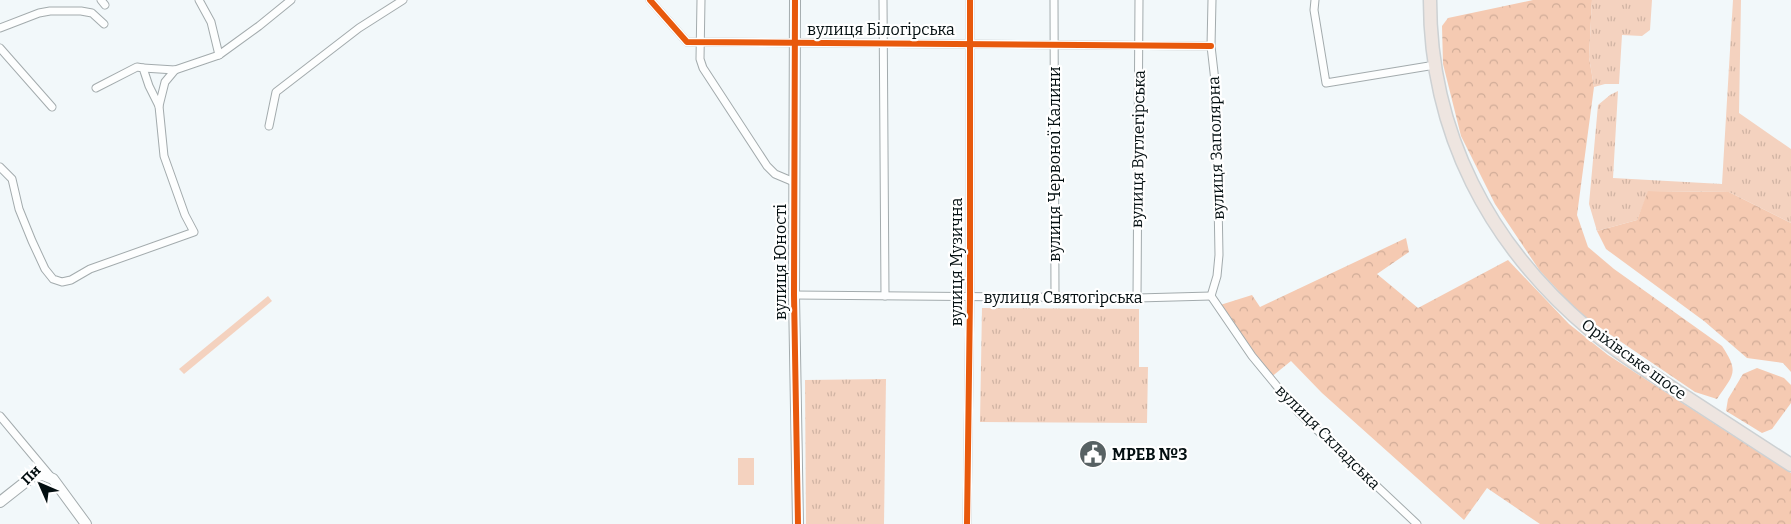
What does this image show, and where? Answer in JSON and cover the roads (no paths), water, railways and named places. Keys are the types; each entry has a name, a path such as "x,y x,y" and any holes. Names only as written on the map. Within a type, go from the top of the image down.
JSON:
{"highway":[{"name":"Оріхівське шосе","path":"1430,0 1434,65 1440,97 1449,128 1469,177 1488,213 1510,248 1529,271 1570,312 1623,356 1791,465"}],"street":[{"path":"198,0 211,22 219,55"},
{"path":"96,88 137,67 175,70 219,55 291,0"},
{"path":"269,126 276,92 359,28 403,0"},
{"path":"650,0 687,42 700,42"},
{"path":"701,0 700,59 703,68 767,166 775,174 794,182"},
{"name":"вулиця Юності","path":"795,0 794,295 798,524"},
{"path":"883,0 885,296"},
{"name":"вулиця Музична","path":"967,524 970,297 970,0"},
{"name":"вулиця Червоної Калини","path":"1054,0 1055,297"},
{"name":"вулиця Вуглегірська","path":"1137,298 1139,0"},
{"name":"вулиця Заполярна","path":"1211,296 1217,276 1219,255 1216,90 1210,46 1212,0"},
{"path":"1315,0 1314,10 1326,83 1434,65"},
{"path":"0,28 39,13 50,11 92,13 104,24"},
{"name":"вулиця Білогірська","path":"700,42 1210,46"},
{"path":"0,48 52,107"},
{"path":"144,68 149,86 159,106"},
{"path":"0,167 12,179 19,209 32,241 45,269 53,279 62,282 71,280 90,269 194,232 185,215 164,156 159,106 165,82 175,70"},
{"name":"вулиця Святогірська","path":"794,295 1137,298 1211,296"},
{"name":"вулиця Складська","path":"1211,296 1252,356 1299,412 1417,524"},
{"path":"0,416 53,479 86,524"},
{"path":"0,502 33,476 43,475 53,479"}],"place":[{"name":"МРЕВ №3","path":"1093,454"}]}
